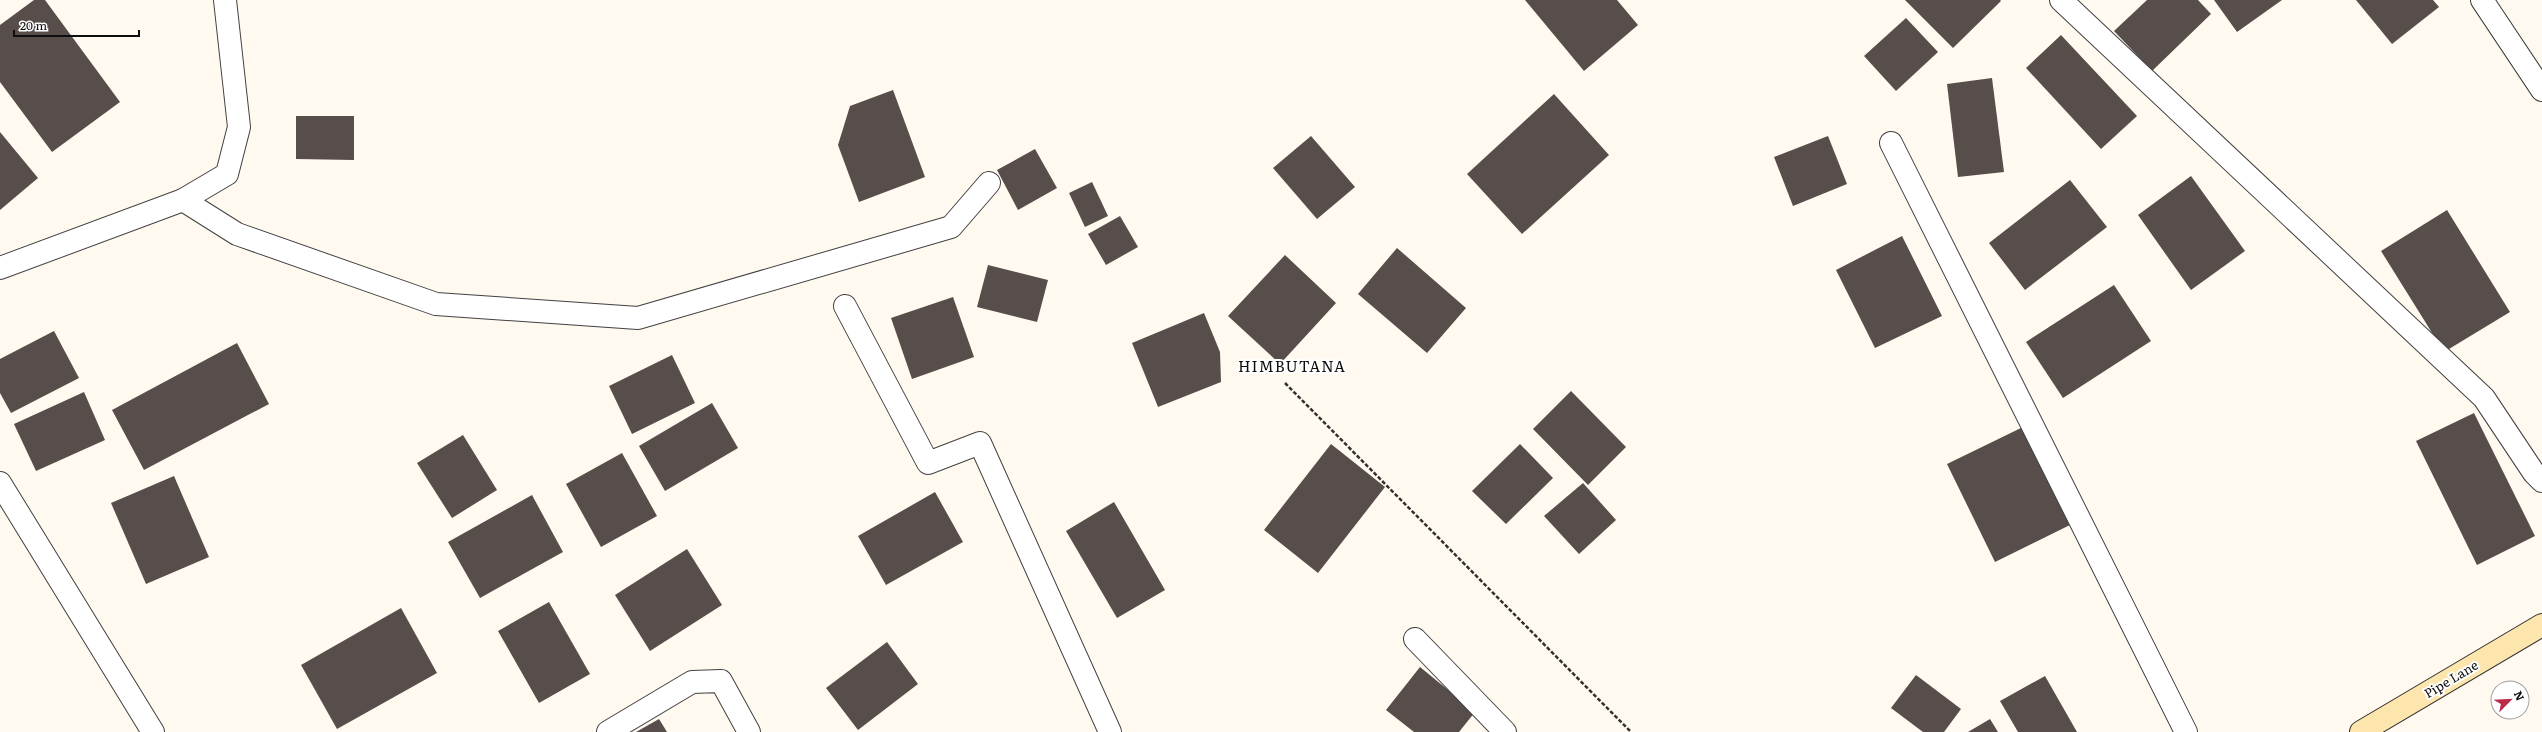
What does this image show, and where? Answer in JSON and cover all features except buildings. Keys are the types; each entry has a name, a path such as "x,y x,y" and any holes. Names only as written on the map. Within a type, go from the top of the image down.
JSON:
{"street":[{"path":"0,268 183,200 227,174 239,127 225,0"},
{"path":"2061,0 2484,398 2534,473 2542,481"},
{"path":"2482,0 2542,90"},
{"path":"1891,143 2186,732"},
{"path":"183,200 237,234 436,304 638,318 950,227 989,183"},
{"path":"845,306 928,462 980,443 1110,732"},
{"path":"0,483 153,732"},
{"name":"Pipe Lane","path":"2361,732 2542,625"},
{"path":"1415,639 1504,732"},
{"path":"608,732 692,682 721,681 749,732"}],"path":[{"path":"1285,383 1631,732"}],"district":[{"name":"HIMBUTANA","path":"1292,367"}]}
